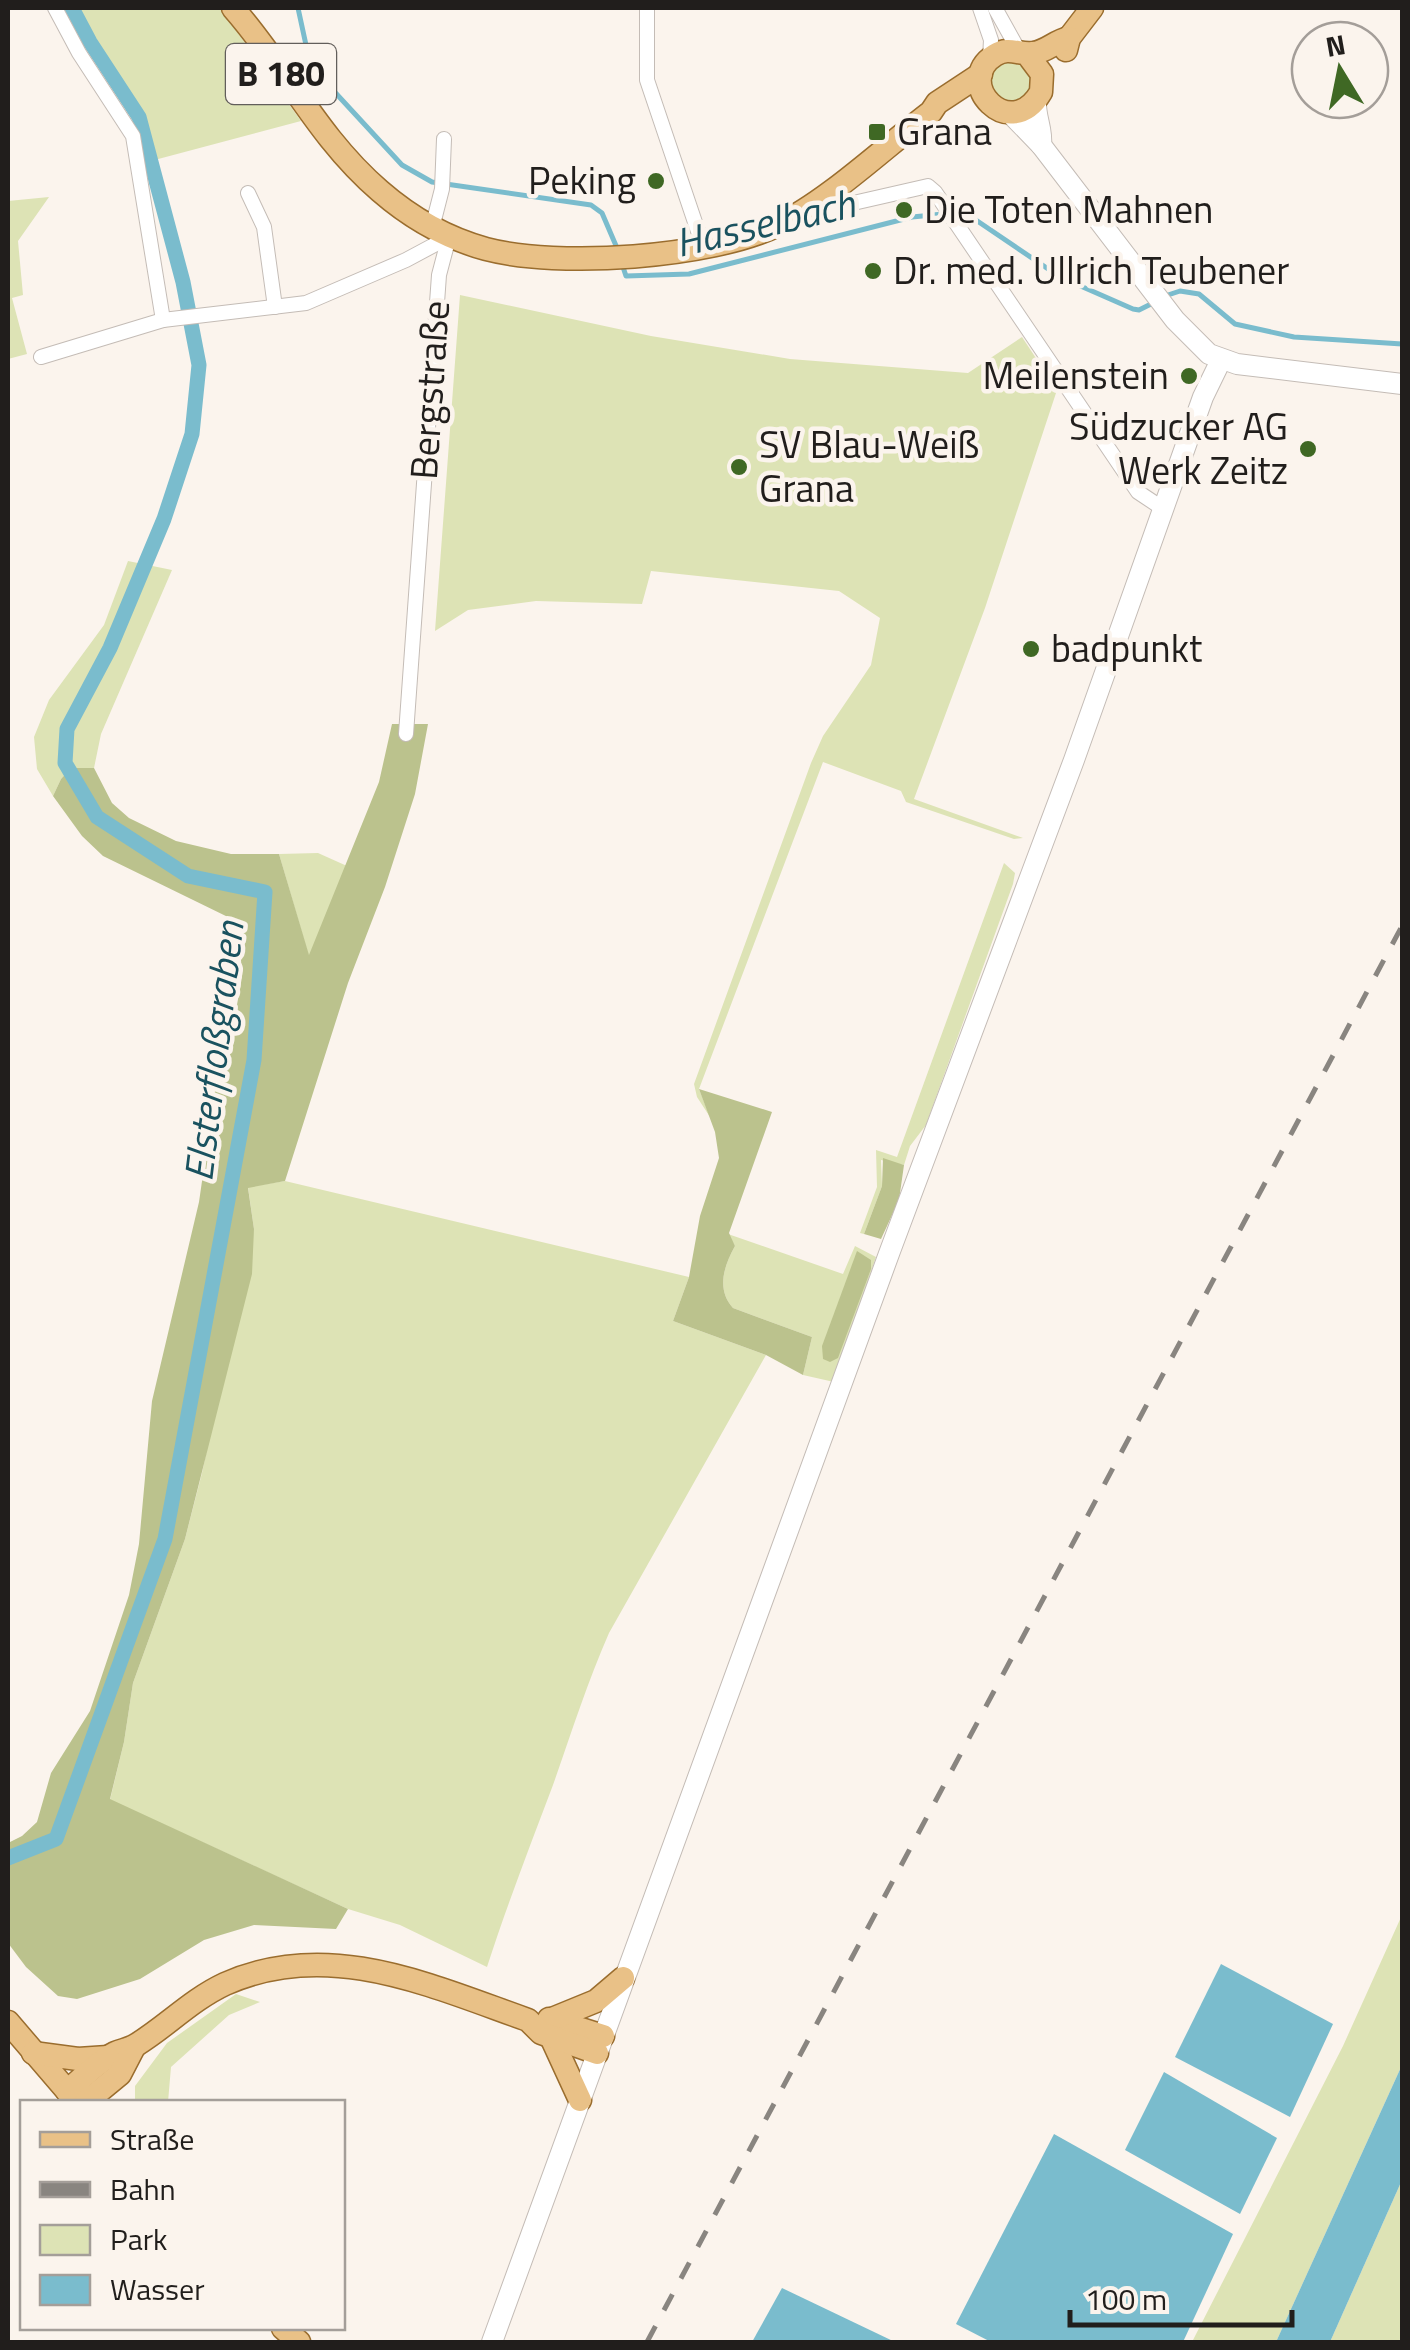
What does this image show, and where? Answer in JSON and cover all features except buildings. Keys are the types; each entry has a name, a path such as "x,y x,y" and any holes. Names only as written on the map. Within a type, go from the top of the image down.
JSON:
{"main road":[{"name":"B 180","path":"233,8 294,94 342,154 379,191 440,232 509,254 635,256 703,246 768,230 835,192 931,112 937,102 985,66"},
{"path":"1092,8 1069,38 1038,52 1004,50 985,66 981,90 1041,146 1149,288 1204,349 1220,360 1402,384"},
{"path":"1000,109 1024,110 1039,91 1048,70 1069,47 1069,38"},
{"path":"1023,52 1039,66 1041,146"},
{"name":"B 180","path":"931,112 963,104 1000,109"},
{"path":"492,2342 1165,510 1203,397 1220,360"},
{"path":"8,2022 77,2099 182,2010 223,1985 271,1968 298,1964 339,1964 400,1975 600,2045"},
{"path":"552,2028 624,1978"},
{"path":"552,2028 580,2100"},
{"path":"34,2053 114,2065"},
{"path":"114,2065 116,2100"}],"street":[{"path":"56,8 133,136 163,320"},
{"path":"647,8 646,80 703,246"},
{"path":"980,8 991,40 985,66"},
{"path":"995,8 1023,52"},
{"path":"440,232 444,140"},
{"path":"835,192 849,204 928,186 1128,478 1149,501 1165,510"},
{"path":"248,193 264,227 275,307"},
{"name":"Bergstraße","path":"41,357 163,320 306,304 406,260 440,232"},
{"name":"Bergstraße","path":"406,734 440,232"}],"green space":[{"path":"64,8 220,8 301,121 147,162 137,123"},
{"path":"1012,61 1027,67 1033,82 1027,97 1012,103 997,97 991,82 997,67"},
{"path":"49,197 18,241 23,295 12,298 27,354 8,359 8,201"},
{"name":"SV Blau-Weiß Grana","path":"460,295 651,336 790,359 968,373 1022,337 1057,390 985,608 914,799 1023,838 1014,839 906,802 901,791 823,762 699,1089 710,1117 694,1084 811,763 823,736 871,665 880,618 839,591 651,571 642,604 536,601 468,610 435,631"},
{"path":"128,561 172,570 101,734 94,768 71,768 53,796 37,769 34,737 49,700 104,625"},
{"path":"392,724 428,724 415,794 348,983 285,1181 248,1188 254,1229 252,1274 185,1539 133,1683 110,1799 348,1909 336,1929 254,1925 204,1940 140,1979 77,1999 58,1996 26,1967 8,1943 8,1843 37,1822 51,1773 90,1711 129,1595 139,1544 152,1401 199,1202 215,1091 227,1060 242,977 240,943 232,919 103,856 82,836 53,796 71,768 94,768 112,803 129,818 176,841 231,854 279,854 309,955 379,782"},
{"path":"318,853 347,866 309,957 279,854"},
{"path":"1004,863 1015,873 1013,884 926,1125 910,1146 904,1165 881,1160 882,1186 864,1234 860,1233 877,1187 876,1150 897,1157"},
{"path":"699,1089 772,1112 729,1233 735,1246 723,1285 733,1308 812,1337 803,1375 766,1355 673,1321 689,1277 700,1216 719,1158 715,1132"},
{"path":"883,1158 904,1165 899,1200 881,1239 864,1234 882,1186"},
{"path":"285,1181 689,1277 673,1321 766,1355 609,1633 487,1967 400,1925 348,1909 110,1800 133,1683 185,1539 202,1473 254,1229 248,1187"},
{"path":"728,1234 843,1274 855,1246 876,1257 834,1382 803,1375 812,1337 733,1308 723,1285 735,1246"},
{"path":"857,1251 871,1260 871,1269 838,1358 830,1362 823,1359 822,1346"},
{"path":"1402,1915 1402,2065 1276,2342 1192,2342 1343,2046"},
{"path":"236,1994 260,2002 229,2015 171,2067 168,2100 135,2100 135,2086 167,2043"},
{"path":"1402,2180 1399,2342 1330,2342"}],"water":[{"path":"1221,1964 1333,2024 1290,2117 1175,2057"},
{"path":"1402,2065 1402,2180 1330,2342 1276,2342"},
{"path":"1164,2072 1277,2138 1240,2214 1125,2150"},
{"path":"1054,2134 1233,2234 1183,2342 991,2342 956,2324"},
{"path":"782,2288 895,2342 752,2342"}],"waterway":[{"name":"Elsterfloßgraben","path":"8,1858 56,1839 165,1539 254,1060 265,892 188,876 97,817 65,763 67,729 110,648 164,519 192,434 199,365 183,282 139,117 72,8"},
{"name":"Hasselbach","path":"298,8 306,45 331,88 402,165 432,182 591,205 602,213 617,248"},
{"name":"Hasselbach","path":"622,264 626,276 689,274 912,217 964,212 1060,277 1133,309 1155,302"},
{"name":"Hasselbach","path":"1165,296 1180,291 1199,294 1235,324 1294,337 1402,344"}],"railway":[{"path":"647,2342 1402,926"}],"place":[{"name":"Grana","path":"877,132"},
{"name":"Peking","path":"656,181"},
{"name":"Die Toten Mahnen","path":"904,210"},
{"name":"Dr. med. Ullrich Teubener","path":"873,271"},
{"name":"Meilenstein","path":"1189,376"},
{"name":"Südzucker AG Werk Zeitz","path":"1308,449"},
{"name":"SV Blau-Weiß Grana","path":"739,467"},
{"name":"badpunkt","path":"1031,649"}]}
